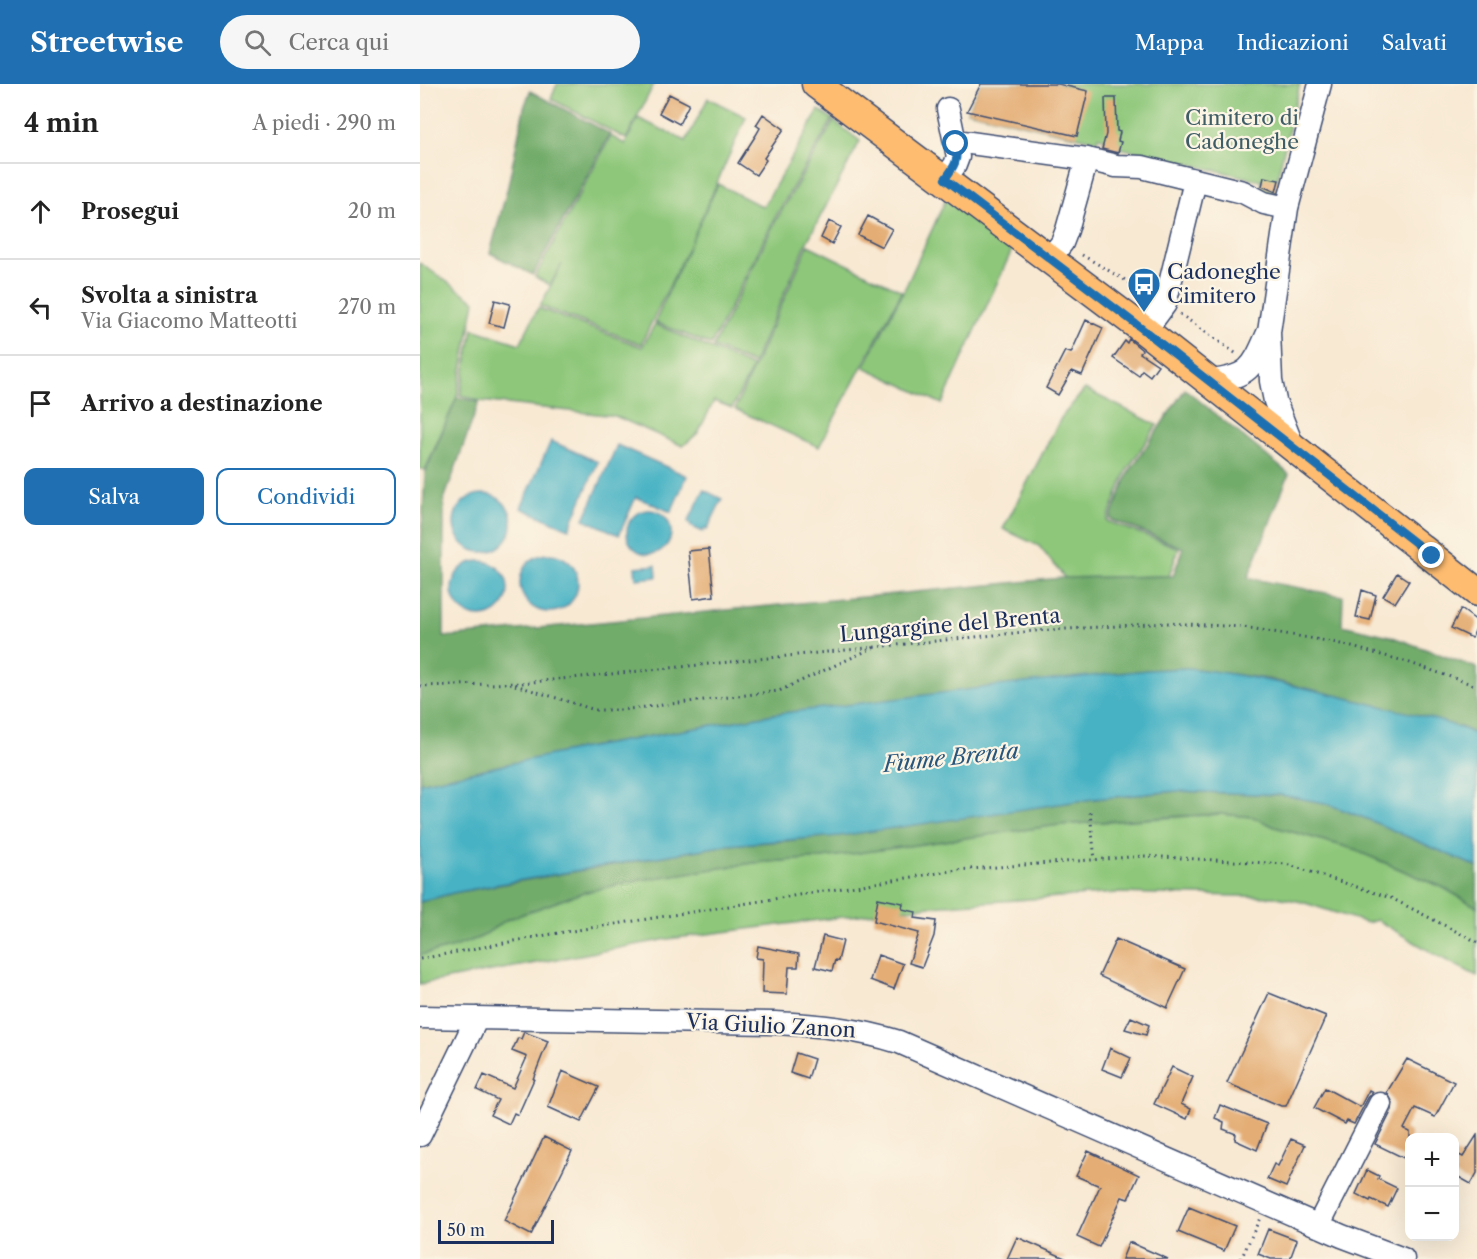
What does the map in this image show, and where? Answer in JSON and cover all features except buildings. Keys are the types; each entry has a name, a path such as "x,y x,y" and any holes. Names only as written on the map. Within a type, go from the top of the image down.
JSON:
{"main road":[{"path":"816,84 1145,331 1477,592"}],"street":[{"path":"1293,447 1275,401 1271,381 1269,332 1287,208 1320,84"},
{"path":"945,179 958,157 948,109"},
{"path":"956,144 963,142 1086,159 1116,166 1142,167 1243,192 1264,203 1287,208"},
{"path":"1050,258 1062,243 1067,230 1086,159"},
{"path":"1145,331 1165,303 1195,180"},
{"path":"1210,381 1224,380 1246,365 1253,365 1269,332"},
{"path":"1240,405 1246,365"},
{"path":"1240,405 1261,392 1271,381"},
{"name":"Via Giulio Zanon","path":"420,1017 776,1023 828,1026 868,1033 899,1042 1267,1203 1379,1256 1402,1259"},
{"path":"420,1135 477,1018"},
{"path":"1318,1226 1380,1104"}],"path":[{"path":"1176,311 1246,365"},
{"name":"Lungargine del Brenta","path":"420,686 510,683 1034,631 1167,623 1244,627 1332,642 1404,661 1477,686"},
{"path":"510,683 595,710 621,710 779,691 879,646"},
{"path":"1090,812 1095,860"},
{"path":"420,959 580,929 957,870 1144,856 1286,864 1391,898 1477,942"},
{"path":"1242,1259 1267,1203"}],"green space":[{"path":"557,84 654,84 626,139 551,99"},
{"name":"Cimitero di Cadoneghe","path":"981,84 1300,84 1277,179 1279,180 1276,195 1260,192 1262,181 1120,148 1117,157 1101,154 1104,138 1098,137 1097,141 967,111"},
{"path":"530,91 610,134 533,275 490,253"},
{"path":"708,98 746,117 691,242 718,184 763,207 819,110 833,119 777,214 711,345 655,322 690,244 641,344 540,306 562,264 550,285 535,277 611,136 625,144 638,118 686,141"},
{"path":"834,121 860,141 806,244 753,364 713,347 776,220"},
{"path":"946,199 1012,250 942,404 864,367 907,284"},
{"path":"808,245 902,291 819,447 735,409"},
{"path":"420,263 475,301 457,397 425,470 420,469"},
{"path":"538,308 642,347 655,324 753,367 732,408 714,401 698,433 683,446 615,416 480,401 460,395 473,329 520,344"},
{"path":"1085,389 1157,425 1127,470 1107,521 1179,548 1169,576 1065,578 1039,546 1003,529 1061,418"},
{"path":"1185,389 1289,474 1248,578 1343,596 1342,625 1390,636 1477,668 1477,735 1463,728 1417,715 1268,679 1188,668 1148,670 775,714 579,749 420,783 420,568 425,473 457,397 479,402 444,500 444,637 1061,578 1173,576 1183,548 1110,519 1129,472"},
{"path":"1177,791 1281,795 1325,803 1367,819 1477,867 1477,907 1442,887 1350,848 1275,827 1253,817 1221,814 1059,825 822,858 753,863 634,881 581,893 506,920 481,937 451,948 420,955 420,902 453,893 727,845 786,841 1093,799"},
{"path":"1221,814 1253,817 1275,827 1350,848 1442,887 1477,907 1477,976 1377,920 1367,923 1302,902 1277,897 1117,893 931,906 668,939 420,984 420,955 451,948 481,937 506,920 581,893 634,881 753,863 822,858 1059,825"}],"water":[{"path":"551,441 598,462 569,529 521,508"},
{"path":"617,445 687,476 671,512 636,497 619,535 584,519"},
{"path":"704,490 722,499 707,530 704,529 703,532 690,526 688,522"},
{"path":"483,494 494,496 507,507 512,523 510,534 499,547 483,552 472,550 459,539 454,523 456,512 467,499"},
{"path":"649,510 664,517 671,532 664,547 649,554 634,547 627,532 634,517"},
{"path":"549,554 560,556 573,567 578,583 576,594 565,607 549,612 538,610 525,599 520,583 522,572 533,559"},
{"path":"474,561 486,561 496,565 504,573 508,589 504,605 496,613 486,617 474,617 464,613 456,605 452,595 452,583 456,573 464,565"},
{"path":"656,565 657,577 636,579 635,567"},
{"name":"Fiume Brenta","path":"1188,668 1256,678 1323,692 1437,720 1477,735 1477,867 1325,803 1281,795 1177,791 1093,799 839,836 727,845 511,882 420,902 420,783 579,749 775,714 997,686"}],"place":[{"name":"Cadoneghe Cimitero","path":"1144,313"}],"route":[{"path":"956,144 958,157 945,179 1145,331 1432,556"}]}
